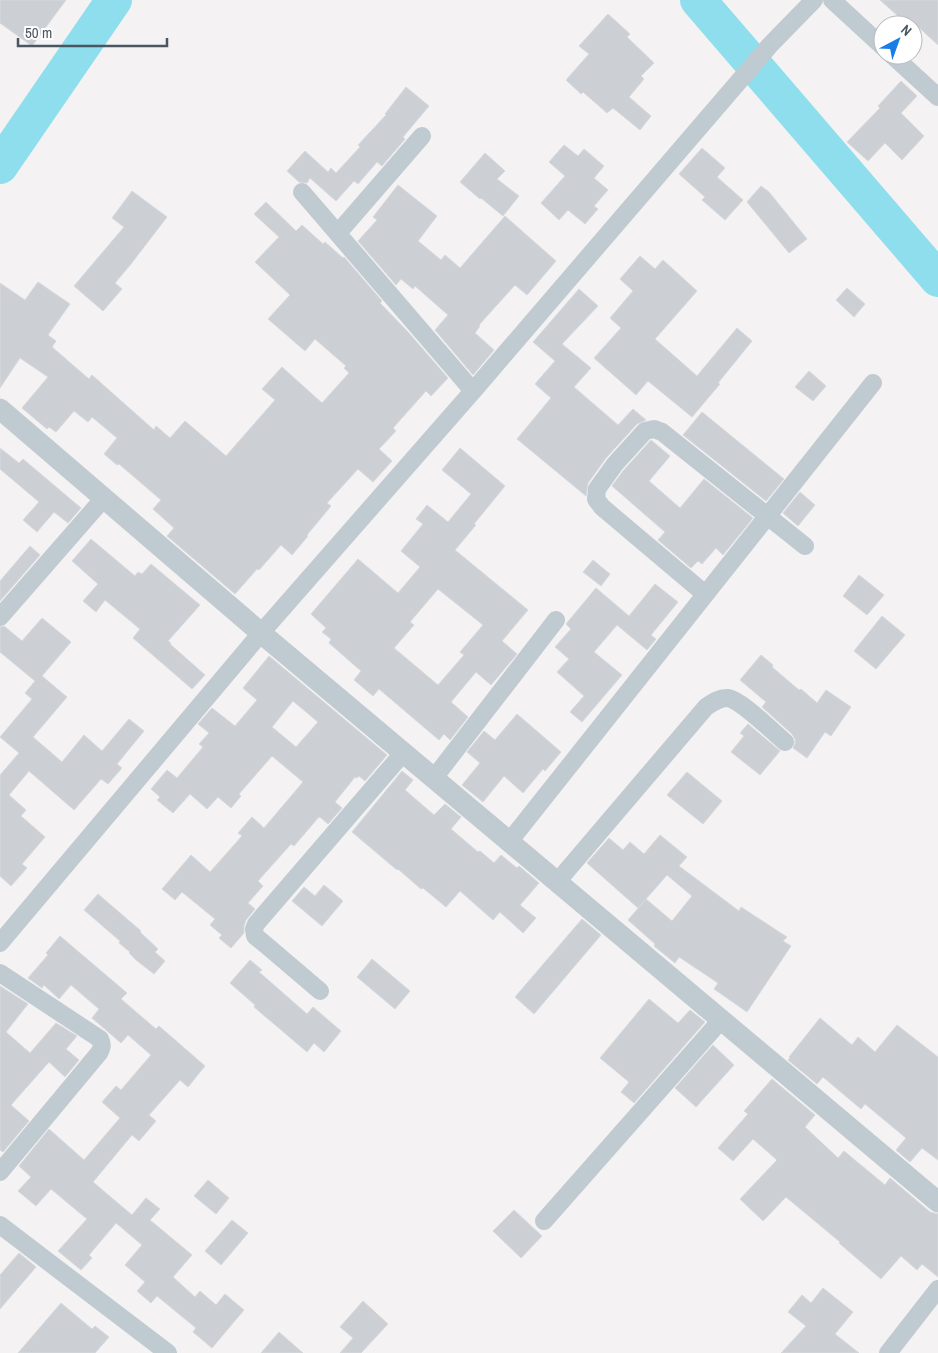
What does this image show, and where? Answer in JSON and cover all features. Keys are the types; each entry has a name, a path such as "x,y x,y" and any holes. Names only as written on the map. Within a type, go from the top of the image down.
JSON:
{"street":[{"path":"0,943 261,632 473,391 771,44 814,0"},
{"path":"832,0 873,38"},
{"path":"903,65 938,97"},
{"path":"338,233 422,136"},
{"path":"302,192 473,391"},
{"path":"509,842 872,382"},
{"path":"0,409 509,842 938,1202"},
{"path":"705,594 602,507 596,499 597,489 615,464 646,432 654,429 662,432 805,546"},
{"path":"0,617 104,498"},
{"path":"434,778 556,620"},
{"path":"557,882 710,704 726,698 738,702 785,742"},
{"path":"320,991 255,936 254,929 256,924 404,752"},
{"path":"0,972 102,1043 100,1053 0,1172"},
{"path":"544,1221 722,1019"},
{"path":"0,1225 168,1353"},
{"path":"888,1353 938,1289"}],"building":[{"path":"0,0 66,0 32,46 0,23"},
{"path":"880,0 938,0 938,45 923,31 923,15 897,15"},
{"path":"608,14 630,34 627,37 654,63 641,76 644,79 629,97 651,116 640,130 613,108 607,113 583,92 581,94 566,80 589,54 579,46"},
{"path":"901,81 917,96 901,113 924,136 902,160 885,143 868,161 847,142 880,108 878,106"},
{"path":"406,87 429,106 382,166 377,162 358,184 354,181 336,201 310,178 307,183 299,182 287,171 305,151 328,172 331,168 336,173 360,147 358,145 386,115"},
{"path":"564,145 578,156 584,149 604,166 594,178 608,190 594,206 598,209 585,224 568,210 559,220 541,203 565,176 549,162"},
{"path":"702,148 725,168 717,177 743,200 725,220 702,200 705,197 679,174"},
{"path":"485,153 505,171 497,179 519,196 503,216 460,182"},
{"path":"398,185 437,216 418,241 441,260 445,255 460,268 505,216 556,261 527,295 515,285 479,325 475,333 494,350 473,375 435,330 448,315 415,286 413,289 401,279 396,285 358,241 377,220 373,217"},
{"path":"761,186 769,192 807,239 789,253 747,202"},
{"path":"132,191 167,217 115,283 122,289 103,311 74,286 124,227 112,218"},
{"path":"266,202 296,231 302,225 323,244 325,242 344,257 382,301 380,303 448,378 431,396 426,391 393,428 396,431 379,449 392,461 373,482 358,469 327,503 331,506 292,555 281,545 235,594 167,536 174,528 153,509 161,500 119,464 117,465 104,454 117,438 92,417 88,422 74,411 56,432 49,427 47,429 22,408 48,377 20,358 0,388 0,283 25,300 38,282 70,304 48,335 56,341 52,347 89,379 92,375 154,430 156,426 170,438 185,421 226,456 275,400 262,389 282,367 322,403 349,373 344,368 346,366 315,339 305,351 268,319 290,295 255,262 279,237 254,214"},
{"path":"640,256 655,269 663,260 697,291 655,339 697,376 737,328 752,341 718,383 720,384 692,417 648,381 636,395 594,358 621,328 610,318 633,291 620,279"},
{"path":"847,288 865,304 854,317 836,300"},
{"path":"579,289 598,306 562,344 591,368 574,387 618,425 633,409 646,420 637,424 606,458 588,483 586,496 517,439 551,398 535,384 555,361 533,342"},
{"path":"809,371 826,386 813,401 795,387"},
{"path":"702,412 784,479 766,501 683,435"},
{"path":"651,440 670,456 649,481 680,508 704,479 753,518 723,555 716,548 702,564 698,561 691,568 658,540 665,532 612,486"},
{"path":"0,448 19,463 23,459 81,508 68,523 54,512 37,532 23,520 39,502 0,469"},
{"path":"460,448 505,486 455,550 528,610 502,641 517,654 491,685 476,672 451,702 468,717 450,740 444,734 439,740 379,689 373,696 354,680 361,671 329,643 331,639 322,632 326,628 311,614 358,559 398,593 420,567 401,551 423,524 416,519 427,505 448,522 471,494 442,470","holes":["438,589 483,625 460,652 464,655 438,685 394,648 414,625 410,622"]},
{"path":"800,492 815,505 798,526 783,513"},
{"path":"91,539 135,576 138,572 142,574 151,564 200,605 168,641 205,675 192,689 133,638 140,629 105,600 96,612 83,601 98,584 72,561"},
{"path":"30,546 40,555 0,601 0,581"},
{"path":"593,560 610,574 601,586 583,572"},
{"path":"859,575 884,595 867,615 843,596"},
{"path":"655,584 678,602 651,635 656,639 647,650 617,625 594,652 622,675 582,722 570,712 584,696 557,672 569,659 555,647 571,629 566,624 596,588 629,616"},
{"path":"882,616 905,635 876,669 854,651"},
{"path":"42,618 71,642 42,676 67,697 33,737 62,762 84,735 102,751 129,719 144,731 117,764 122,768 108,784 101,779 74,810 29,771 9,795 26,810 21,816 45,837 22,864 27,868 11,886 0,876 0,775 19,753 0,737 32,699 25,693 35,681 0,652 0,627 4,626 22,641"},
{"path":"761,655 773,665 772,667 817,703 826,690 851,707 831,736 825,732 807,758 793,748 795,739 792,734 762,707 766,702 740,680"},
{"path":"269,656 387,755 365,781 359,776 355,777 335,802 342,808 328,824 320,817 318,818 294,846 291,844 258,881 263,886 248,903 255,909 246,920 244,933 231,948 219,938 222,935 210,925 215,919 182,892 175,900 162,889 191,855 210,872 242,836 238,833 252,817 264,828 303,782 272,756 239,794 241,796 231,808 218,797 207,809 190,794 173,813 157,800 160,797 151,789 167,770 177,778 203,747 199,744 209,733 198,724 212,708 235,726 257,700 243,688","holes":["293,701 318,722 296,747 272,727"]},
{"path":"517,714 561,752 545,771 543,769 523,793 504,776 483,802 462,785 480,763 467,752 484,731 495,740"},
{"path":"748,724 780,751 760,775 731,752 744,736 740,733"},
{"path":"402,771 413,780 405,790 434,815 445,804 461,817 451,829 478,852 480,851 494,863 501,855 517,868 519,866 539,883 520,905 536,918 523,933 500,912 493,920 460,891 446,907 397,870 352,832"},
{"path":"687,772 722,801 703,824 667,795"},
{"path":"660,835 687,857 679,866 739,911 741,907 787,937 783,941 791,946 747,1012 714,989 718,983 679,957 675,963 654,946 655,944 628,920 646,899 672,921 692,896 667,875 638,908 587,863 609,838 623,850 630,842 644,854"},
{"path":"324,885 343,901 322,926 292,901 304,887 315,896"},
{"path":"98,894 141,931 158,949 155,952 165,961 154,974 136,960 119,943 120,941 84,910"},
{"path":"582,919 601,935 534,1014 515,997"},
{"path":"60,936 127,993 121,999 156,1029 159,1026 205,1066 188,1087 180,1080 149,1115 156,1121 139,1141 132,1135 93,1182 132,1215 146,1198 160,1209 150,1220 192,1255 173,1277 195,1297 200,1291 216,1305 225,1294 244,1310 212,1348 193,1332 196,1328 157,1296 151,1303 137,1291 145,1282 125,1265 142,1245 116,1223 89,1255 92,1258 81,1270 58,1251 87,1219 51,1189 36,1206 18,1191 31,1177 19,1166 49,1129 84,1160 120,1118 102,1102 116,1086 121,1090 151,1055 128,1035 121,1043 92,1018 99,1009 71,985 59,999 44,985 42,988 28,978 48,955 46,953"},
{"path":"372,959 410,991 395,1009 357,977"},
{"path":"250,960 262,970 259,972 307,1014 313,1007 341,1031 324,1052 314,1043 307,1052 254,1007 255,1005 230,983"},
{"path":"0,986 28,1004 6,1032 30,1053 56,1023 77,1036 66,1049 79,1060 65,1077 49,1062 11,1105 29,1121 3,1152 0,1150"},
{"path":"649,999 678,1023 690,1010 705,1022 634,1103 621,1092 629,1082 600,1058"},
{"path":"820,1018 852,1045 858,1037 875,1052 897,1025 938,1057 938,1160 922,1148 910,1162 896,1150 906,1138 865,1104 861,1109 823,1077 817,1084 788,1060"},
{"path":"713,1045 734,1065 696,1107 675,1088"},
{"path":"772,1079 815,1115 805,1127 838,1158 844,1151 885,1185 890,1178 930,1212 938,1214 938,1277 922,1264 917,1270 901,1256 881,1279 786,1197 763,1221 740,1199 777,1160 753,1139 733,1161 718,1148 748,1114 744,1111"},
{"path":"208,1180 229,1198 216,1214 194,1196"},
{"path":"514,1210 542,1236 521,1258 493,1231"},
{"path":"232,1220 248,1233 221,1265 205,1251"},
{"path":"19,1253 36,1267 0,1309 0,1275"},
{"path":"823,1288 853,1312 835,1334 859,1353 781,1353 806,1326 788,1312 802,1295 811,1303"},
{"path":"363,1301 388,1324 361,1353 340,1353 353,1338 340,1327"},
{"path":"61,1303 92,1329 95,1326 109,1337 95,1353 18,1353"},
{"path":"279,1332 303,1353 261,1353"}],"waterway":[{"path":"0,166 114,0"},
{"path":"698,0 938,279"}]}
